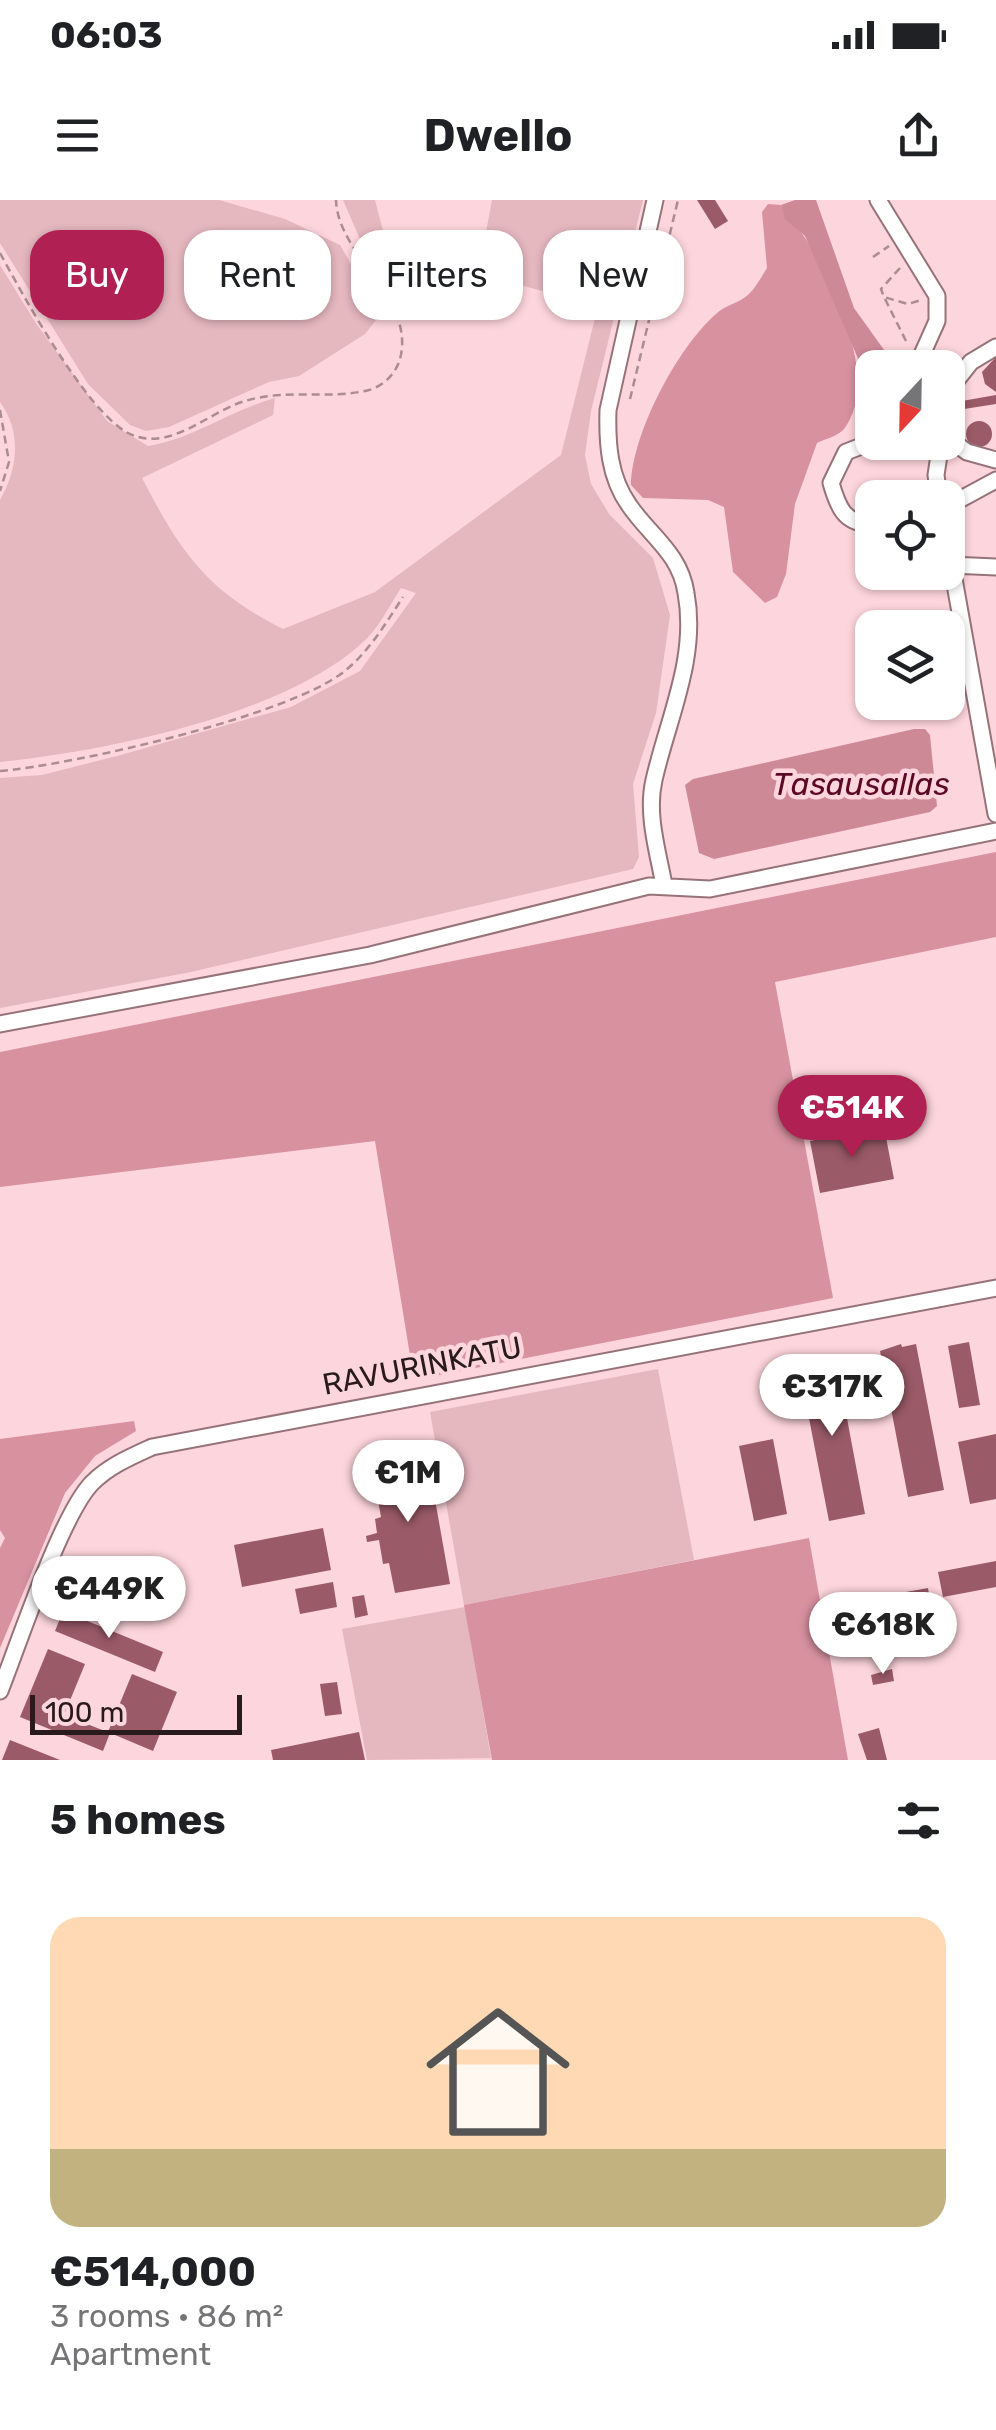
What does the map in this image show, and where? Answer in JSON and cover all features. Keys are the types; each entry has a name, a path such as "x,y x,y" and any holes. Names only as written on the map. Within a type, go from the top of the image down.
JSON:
{"street":[{"path":"655,200 607,433 616,482 628,505 670,551 687,596 680,696 651,802 664,886"},
{"path":"878,200 937,296 937,321 924,350"},
{"path":"965,370 996,347"},
{"path":"855,449 846,452 831,484 838,509 855,521"},
{"path":"965,451 996,460"},
{"path":"965,497 996,480"},
{"path":"965,566 996,567"},
{"path":"956,590 996,814"},
{"path":"0,1024 370,955 664,886 710,889 996,831"},
{"name":"RAVURINKATU","path":"0,1690 71,1518 90,1485 115,1464 152,1447 996,1288"}],"path":[{"path":"0,254 36,318 100,407 126,432 159,440 264,395 370,390 390,379 399,362 403,337 395,312 346,232 336,200"},
{"path":"630,400 678,200"},
{"path":"873,257 903,238"},
{"path":"906,263 881,289 909,350"},
{"path":"884,298 908,304 937,296"},
{"path":"0,410 9,462 0,490"},
{"path":"0,772 52,767 278,704 344,672 370,646 403,597"}],"shaded area":[{"path":"0,200 219,200 285,219 308,230 184,230 184,320 331,320 331,241 340,245 351,264 351,320 376,320 365,334 299,376 269,382 169,427 146,431 130,425 88,384 48,320 164,320 164,230 30,230 30,291 0,243"},
{"path":"343,200 375,200 383,230 356,230"},
{"path":"492,200 643,200 636,230 543,230 543,291 523,286 523,230 486,230"},
{"path":"768,204 781,205 804,236 840,308 855,356 854,409 844,429 817,443 795,504 786,574 777,597 765,603 733,572 724,507 708,500 643,498 631,485 639,442 672,370 701,329 720,311 749,294 767,268 762,212"},
{"path":"0,265 30,320 107,421 148,446 181,437 275,398 273,415 142,478 198,567 234,600 283,629 375,592 561,455 595,320 613,320 591,411 585,455 591,484 609,514 653,558 670,615 656,713 633,784 639,857 633,869 191,972 0,1008 0,778 42,775 291,707 360,671 416,593 401,588 367,638 327,669 239,710 140,739 0,762 0,500 11,476 15,451 12,426 0,402"},
{"path":"996,852 996,937 775,982 833,1298 414,1380 375,1141 0,1187 0,1052"},
{"path":"658,1369 694,1560 464,1605 430,1412"},
{"path":"134,1421 136,1431 95,1456 65,1493 0,1648 0,1548 5,1538 0,1530 0,1439"},
{"path":"809,1538 848,1760 492,1760 464,1605"},
{"path":"465,1607 491,1758 367,1760 342,1629"}],"water":[{"path":"816,200 854,308 884,350 855,352 805,236 785,219 781,205"},
{"name":"Tasausallas","path":"925,729 930,735 937,806 930,812 714,859 699,853 685,785 693,779"}],"building":[{"path":"697,200 715,200 728,221 715,229"},
{"path":"996,357 996,392 985,384 982,372"},
{"path":"996,395 996,404 965,409 965,400"},
{"path":"979,421 988,425 992,434 988,443 979,447 970,443 966,434 970,425"},
{"path":"884,1127 894,1179 820,1193 810,1141"},
{"path":"969,1342 980,1405 959,1408 948,1346"},
{"path":"916,1344 944,1490 908,1497 880,1351"},
{"path":"821,1359 836,1360 865,1514 829,1521 799,1367"},
{"path":"996,1434 996,1499 970,1504 958,1442"},
{"path":"773,1439 787,1514 754,1521 739,1446"},
{"path":"399,1457 406,1463 428,1460 450,1584 395,1593 389,1563 383,1564 379,1540 367,1542 366,1536 377,1533 375,1519 381,1517 376,1489 363,1491 360,1471 396,1465"},
{"path":"323,1528 331,1570 242,1587 234,1545"},
{"path":"996,1561 996,1587 943,1597 938,1572"},
{"path":"333,1582 337,1607 300,1614 295,1589"},
{"path":"928,1588 930,1600 887,1608 884,1596"},
{"path":"364,1595 368,1615 355,1618 352,1597"},
{"path":"63,1611 163,1652 155,1672 55,1631"},
{"path":"893,1628 901,1631 901,1647 893,1650 885,1647 882,1639 885,1631"},
{"path":"48,1649 85,1664 64,1715 110,1733 103,1751 20,1717"},
{"path":"892,1669 894,1681 873,1685 871,1675"},
{"path":"132,1674 177,1692 153,1751 108,1732"},
{"path":"337,1682 342,1714 325,1716 320,1684"},
{"path":"879,1728 887,1760 867,1760 858,1734"},
{"path":"359,1732 365,1760 273,1760 271,1750"},
{"path":"10,1740 60,1760 2,1760"}]}
